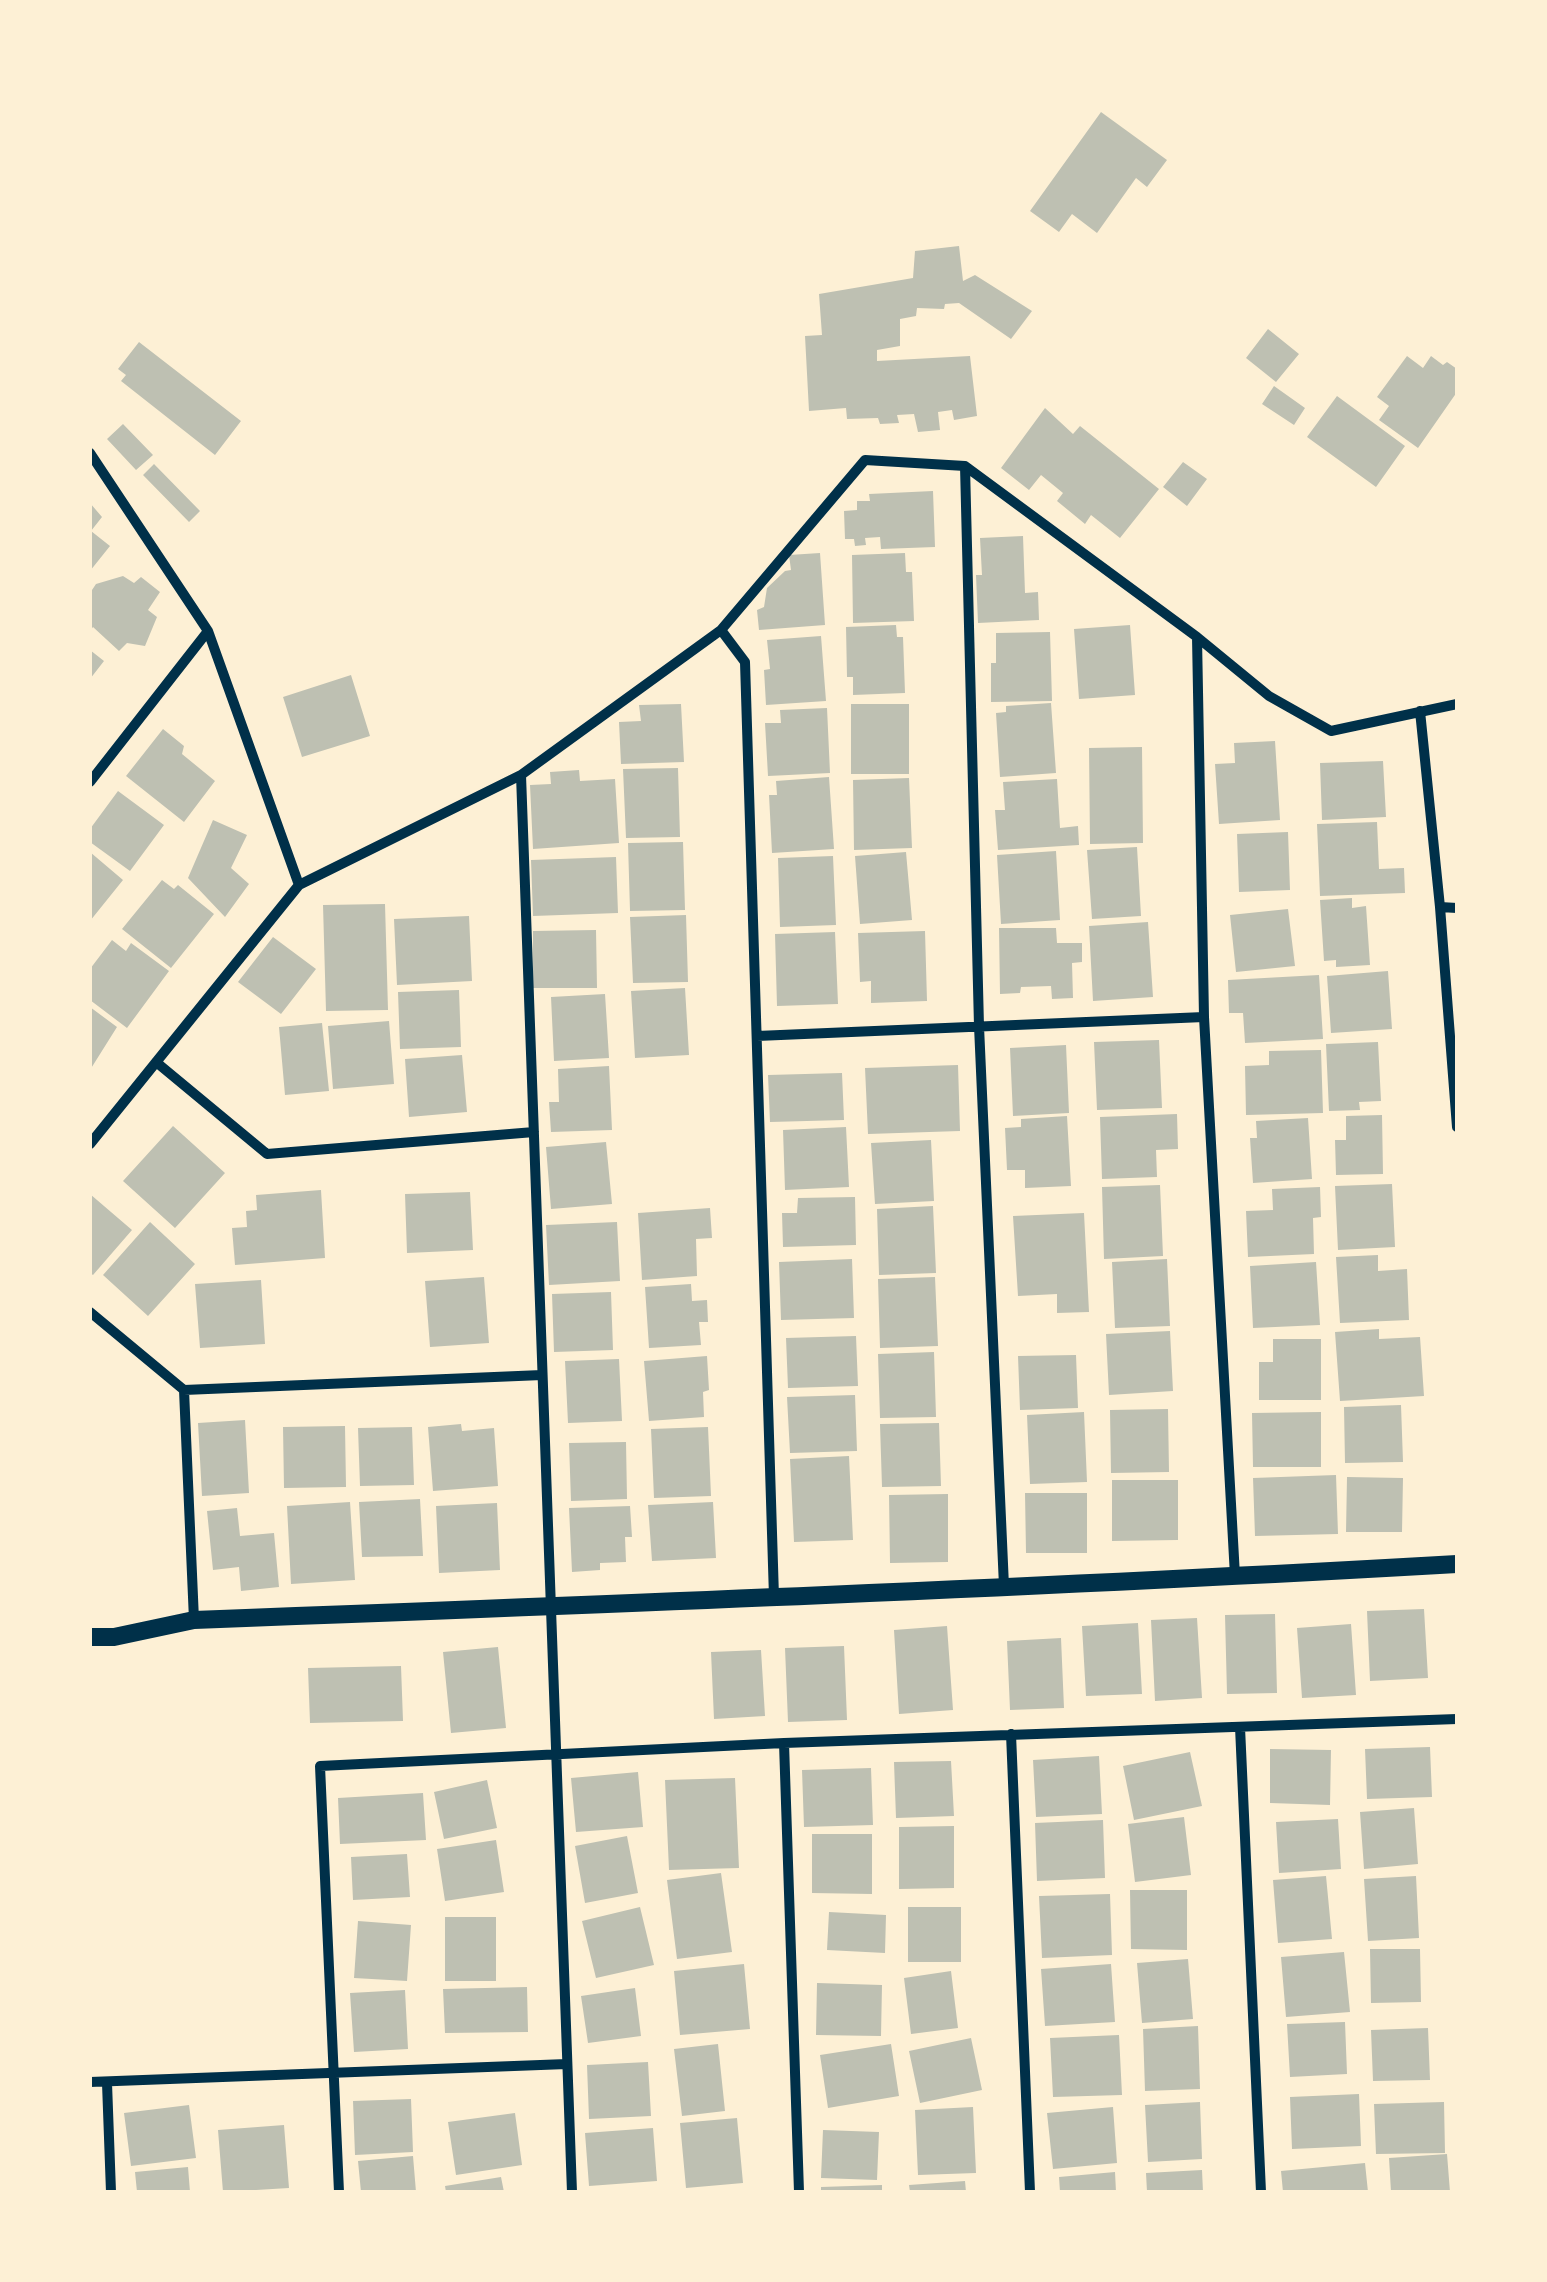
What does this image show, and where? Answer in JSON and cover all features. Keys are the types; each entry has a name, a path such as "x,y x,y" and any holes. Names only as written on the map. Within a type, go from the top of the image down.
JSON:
{"street":[{"path":"90,453 208,631 299,886"},
{"path":"90,1144 299,886 521,774 720,630 865,460 965,466 1198,637 1269,696 1331,731 1457,704"},
{"path":"965,466 979,1026 1004,1586"},
{"path":"720,630 745,662 774,1597"},
{"path":"90,782 208,631"},
{"path":"1198,637 1204,1016 1235,1576"},
{"path":"1420,712 1457,1127"},
{"path":"521,774 572,2192"},
{"path":"1440,907 1457,908"},
{"path":"757,1036 1204,1016"},
{"path":"156,1062 267,1154 534,1132"},
{"path":"90,1312 184,1390 542,1375"},
{"path":"184,1390 194,1620"},
{"path":"90,1637 114,1637 194,1620 1457,1564"},
{"path":"338,2192 320,1766 1010,1734 1457,1719"},
{"path":"1240,1727 1261,2192"},
{"path":"1010,1734 1030,2192"},
{"path":"784,1744 799,2192"},
{"path":"90,2082 567,2064"},
{"path":"107,2083 111,2192"}],"building":[{"path":"1101,112 1167,160 1147,187 1136,178 1097,233 1072,214 1059,232 1030,211"},
{"path":"959,246 963,281 975,275 1032,311 1011,339 959,303 945,304 944,309 917,308 916,316 900,319 900,346 877,350 877,361 970,356 977,416 954,420 952,410 938,412 940,430 918,432 914,414 897,415 899,423 880,424 878,418 847,419 846,408 809,411 805,336 822,335 819,294 913,278 915,251"},
{"path":"1268,329 1299,354 1276,382 1246,358"},
{"path":"139,342 241,421 215,455 121,381 126,375 118,369"},
{"path":"1407,356 1423,368 1431,356 1457,369 1457,392 1418,448 1379,420 1389,406 1377,397"},
{"path":"1274,386 1305,408 1294,425 1262,404"},
{"path":"1337,396 1405,446 1376,487 1307,437"},
{"path":"1045,408 1073,434 1080,426 1159,489 1120,538 1091,515 1085,524 1057,501 1063,493 1041,475 1029,490 1001,468"},
{"path":"123,424 153,455 136,470 107,439"},
{"path":"1183,462 1207,479 1187,506 1163,487"},
{"path":"154,464 200,511 189,522 143,475"},
{"path":"933,491 935,547 881,549 880,537 865,538 866,545 855,546 854,539 845,539 844,511 857,510 857,501 870,501 869,494"},
{"path":"90,503 102,517 91,531 110,546 90,571"},
{"path":"1023,536 1025,593 1038,592 1039,620 978,623 976,575 982,575 980,538"},
{"path":"820,553 825,625 759,630 757,610 764,607 767,588 791,570 789,555"},
{"path":"905,553 906,572 912,572 914,621 853,623 852,555"},
{"path":"123,576 134,583 141,577 160,592 148,610 157,617 145,646 127,643 119,651 93,627 90,631 90,593 96,584"},
{"path":"896,625 897,637 903,637 905,693 853,695 853,677 847,677 846,627"},
{"path":"1130,625 1135,695 1079,699 1074,629"},
{"path":"1050,632 1052,701 991,702 996,633"},
{"path":"821,636 826,701 766,705 764,670 770,669 767,640"},
{"path":"90,650 104,661 90,679"},
{"path":"351,675 370,736 302,757 283,697"},
{"path":"1051,703 1056,773 1000,777 996,713 1006,712 1006,706"},
{"path":"681,704 684,762 621,764 619,722 641,721 639,705"},
{"path":"851,704 909,704 909,774 851,774"},
{"path":"827,708 830,773 768,776 765,723 781,723 780,710"},
{"path":"163,729 184,746 182,754 215,781 184,822 126,776"},
{"path":"1275,741 1280,820 1219,824 1215,764 1235,763 1234,743"},
{"path":"1142,747 1143,843 1090,844 1089,748"},
{"path":"1383,761 1386,817 1322,820 1320,763"},
{"path":"678,768 680,837 626,838 623,769"},
{"path":"579,770 580,781 615,779 619,843 533,849 530,785 551,784 550,772"},
{"path":"829,777 834,849 772,853 769,795 777,795 776,781"},
{"path":"909,778 912,848 854,850 853,780"},
{"path":"1057,779 1060,828 1078,826 1079,845 998,850 995,810 1005,810 1003,782"},
{"path":"118,791 164,825 130,871 90,842 90,829"},
{"path":"213,820 247,835 231,868 249,884 225,917 188,878"},
{"path":"1377,822 1379,869 1404,868 1405,893 1320,896 1317,824"},
{"path":"1288,832 1290,890 1239,892 1237,834"},
{"path":"683,842 685,910 630,911 628,843"},
{"path":"1137,847 1141,916 1092,919 1087,850"},
{"path":"1056,851 1060,920 1001,924 997,855"},
{"path":"90,852 123,880 90,921"},
{"path":"906,852 912,920 860,924 855,856"},
{"path":"833,856 836,925 780,927 778,858"},
{"path":"616,857 618,913 533,916 531,860"},
{"path":"162,880 174,889 178,885 214,914 171,968 122,929"},
{"path":"1352,898 1352,908 1366,906 1370,965 1336,967 1336,960 1324,961 1320,900"},
{"path":"385,904 388,1010 326,1011 323,905"},
{"path":"1288,909 1295,966 1236,972 1230,915"},
{"path":"686,915 688,982 633,983 630,917"},
{"path":"469,916 472,981 397,985 394,919"},
{"path":"1148,922 1153,997 1093,1001 1089,926"},
{"path":"999,928 1056,928 1057,943 1082,943 1082,962 1072,963 1073,998 1052,999 1051,986 1021,987 1020,993 1000,994"},
{"path":"596,930 597,988 533,988 533,931"},
{"path":"925,931 927,1001 871,1003 871,981 860,982 858,933"},
{"path":"835,932 838,1004 777,1006 775,934"},
{"path":"273,937 316,969 281,1014 238,982"},
{"path":"112,940 126,951 131,943 169,971 127,1028 90,1000 90,969"},
{"path":"1388,971 1392,1029 1331,1033 1327,976"},
{"path":"1319,975 1323,1039 1245,1043 1243,1013 1229,1013 1228,980"},
{"path":"685,988 689,1055 635,1058 631,991"},
{"path":"459,990 461,1047 400,1049 398,992"},
{"path":"605,994 609,1058 554,1061 551,997"},
{"path":"90,1007 117,1027 90,1070"},
{"path":"389,1021 394,1084 333,1089 328,1026"},
{"path":"322,1023 329,1091 285,1095 279,1027"},
{"path":"1159,1040 1162,1108 1097,1110 1094,1042"},
{"path":"1378,1042 1381,1101 1359,1102 1360,1110 1329,1111 1326,1044"},
{"path":"1066,1045 1069,1113 1013,1116 1010,1048"},
{"path":"1321,1050 1323,1113 1246,1115 1245,1066 1269,1065 1269,1051"},
{"path":"462,1055 467,1112 409,1117 405,1059"},
{"path":"958,1065 960,1131 868,1134 865,1068"},
{"path":"609,1066 612,1130 551,1132 549,1102 559,1102 558,1069"},
{"path":"842,1073 844,1120 770,1122 768,1075"},
{"path":"1177,1114 1178,1149 1156,1150 1157,1177 1102,1179 1100,1117"},
{"path":"1382,1115 1383,1174 1336,1175 1335,1140 1346,1140 1346,1116"},
{"path":"1067,1116 1071,1186 1025,1188 1025,1170 1007,1170 1005,1128 1021,1127 1021,1119"},
{"path":"1308,1118 1312,1179 1253,1183 1250,1138 1257,1138 1256,1121"},
{"path":"173,1126 225,1173 175,1228 123,1181"},
{"path":"846,1127 849,1187 785,1190 783,1130"},
{"path":"931,1140 934,1201 875,1204 871,1143"},
{"path":"606,1142 612,1204 551,1209 546,1147"},
{"path":"1392,1184 1395,1247 1338,1250 1335,1186"},
{"path":"1160,1185 1163,1256 1104,1259 1102,1187"},
{"path":"1320,1187 1321,1217 1313,1218 1314,1254 1248,1257 1246,1211 1273,1210 1272,1189"},
{"path":"321,1190 325,1258 235,1265 232,1228 247,1227 246,1211 257,1210 256,1195"},
{"path":"470,1192 473,1250 407,1253 405,1194"},
{"path":"90,1194 132,1230 93,1275 90,1273"},
{"path":"855,1197 856,1245 783,1247 782,1213 797,1213 798,1198"},
{"path":"933,1206 936,1273 879,1275 877,1209"},
{"path":"710,1208 712,1238 696,1239 697,1276 642,1280 638,1213"},
{"path":"1084,1213 1089,1312 1057,1313 1057,1294 1018,1296 1013,1216"},
{"path":"150,1222 195,1264 148,1316 103,1275"},
{"path":"617,1222 620,1281 549,1285 546,1225"},
{"path":"1378,1255 1378,1271 1407,1269 1409,1320 1340,1323 1336,1257"},
{"path":"852,1259 854,1318 781,1320 779,1262"},
{"path":"1167,1259 1170,1326 1115,1328 1112,1262"},
{"path":"1316,1262 1320,1325 1253,1328 1250,1266"},
{"path":"484,1277 489,1343 430,1347 425,1281"},
{"path":"935,1277 938,1346 880,1348 878,1279"},
{"path":"261,1280 265,1344 200,1348 195,1284"},
{"path":"691,1284 692,1301 707,1300 708,1322 699,1322 701,1345 649,1348 645,1287"},
{"path":"611,1292 613,1350 554,1352 552,1294"},
{"path":"1379,1329 1379,1339 1420,1337 1424,1396 1340,1401 1335,1332"},
{"path":"1170,1331 1173,1391 1109,1395 1106,1334"},
{"path":"856,1336 858,1386 788,1388 786,1338"},
{"path":"1273,1339 1321,1339 1321,1400 1259,1400 1259,1362 1273,1362"},
{"path":"934,1352 936,1417 880,1418 878,1354"},
{"path":"1076,1355 1078,1408 1020,1410 1018,1356"},
{"path":"707,1356 709,1390 703,1392 704,1417 649,1421 644,1361"},
{"path":"619,1359 622,1421 568,1423 565,1361"},
{"path":"855,1395 857,1451 790,1453 787,1397"},
{"path":"1401,1405 1403,1462 1345,1463 1344,1407"},
{"path":"1168,1409 1169,1472 1111,1473 1110,1410"},
{"path":"1084,1412 1087,1482 1030,1484 1027,1415"},
{"path":"1321,1412 1321,1467 1253,1467 1252,1413"},
{"path":"245,1420 249,1493 202,1496 198,1423"},
{"path":"939,1423 941,1486 882,1487 880,1424"},
{"path":"461,1424 462,1431 494,1428 498,1486 433,1491 428,1427"},
{"path":"345,1426 346,1487 284,1488 283,1427"},
{"path":"412,1427 414,1485 360,1486 358,1428"},
{"path":"708,1427 711,1496 654,1498 651,1429"},
{"path":"626,1442 627,1499 571,1501 569,1443"},
{"path":"849,1456 853,1540 794,1542 790,1459"},
{"path":"1336,1475 1338,1534 1255,1536 1253,1478"},
{"path":"1347,1477 1403,1478 1402,1532 1346,1532"},
{"path":"1112,1480 1178,1480 1178,1540 1112,1541"},
{"path":"1025,1493 1087,1493 1087,1553 1026,1553"},
{"path":"948,1494 948,1562 890,1563 889,1495"},
{"path":"420,1499 423,1556 362,1557 359,1502"},
{"path":"350,1502 355,1580 291,1584 287,1506"},
{"path":"713,1502 716,1558 652,1561 648,1505"},
{"path":"497,1503 500,1570 439,1573 436,1506"},
{"path":"630,1506 632,1537 625,1537 626,1562 600,1563 600,1570 572,1572 569,1508"},
{"path":"237,1508 240,1536 274,1533 279,1587 241,1591 239,1567 213,1570 207,1511"},
{"path":"1424,1609 1428,1678 1370,1681 1367,1611"},
{"path":"1275,1614 1277,1693 1227,1694 1225,1615"},
{"path":"1197,1618 1202,1698 1155,1701 1151,1620"},
{"path":"1138,1623 1142,1694 1086,1696 1082,1626"},
{"path":"1351,1624 1356,1695 1302,1698 1297,1628"},
{"path":"947,1626 953,1710 899,1714 894,1630"},
{"path":"1061,1638 1064,1708 1010,1710 1007,1641"},
{"path":"844,1646 847,1720 788,1722 785,1648"},
{"path":"498,1647 506,1728 451,1733 443,1652"},
{"path":"761,1650 765,1716 714,1719 711,1652"},
{"path":"401,1666 403,1721 310,1723 308,1668"},
{"path":"1430,1747 1432,1797 1367,1799 1365,1749"},
{"path":"1270,1749 1331,1750 1330,1805 1270,1803"},
{"path":"1190,1752 1202,1806 1134,1820 1123,1766"},
{"path":"1099,1756 1102,1814 1036,1817 1033,1760"},
{"path":"951,1761 954,1816 896,1818 894,1762"},
{"path":"871,1768 873,1825 804,1827 802,1770"},
{"path":"638,1772 643,1827 576,1832 571,1778"},
{"path":"735,1778 739,1868 669,1870 665,1780"},
{"path":"487,1780 497,1828 444,1839 434,1792"},
{"path":"423,1793 426,1840 340,1844 338,1798"},
{"path":"1414,1808 1418,1864 1364,1869 1360,1812"},
{"path":"1184,1817 1191,1875 1135,1882 1128,1824"},
{"path":"1338,1819 1341,1869 1279,1873 1276,1822"},
{"path":"1103,1820 1105,1878 1037,1881 1035,1823"},
{"path":"954,1826 954,1888 899,1889 899,1827"},
{"path":"812,1834 872,1834 872,1894 812,1893"},
{"path":"627,1836 638,1893 585,1903 575,1846"},
{"path":"496,1840 504,1892 445,1901 437,1849"},
{"path":"407,1854 410,1897 353,1900 351,1857"},
{"path":"721,1873 732,1952 677,1959 667,1880"},
{"path":"1326,1876 1332,1939 1278,1943 1273,1880"},
{"path":"1416,1876 1419,1938 1368,1941 1364,1879"},
{"path":"1130,1890 1187,1890 1187,1950 1131,1949"},
{"path":"1110,1894 1112,1955 1042,1958 1039,1896"},
{"path":"640,1907 654,1965 596,1978 582,1921"},
{"path":"908,1907 961,1907 961,1962 908,1962"},
{"path":"829,1912 886,1915 885,1953 827,1950"},
{"path":"445,1917 496,1917 496,1981 445,1981"},
{"path":"358,1921 411,1925 407,1981 354,1978"},
{"path":"1370,1949 1420,1949 1421,2002 1371,2003"},
{"path":"1344,1952 1350,2012 1286,2017 1281,1957"},
{"path":"1188,1959 1193,2019 1142,2023 1137,1963"},
{"path":"744,1964 750,2029 680,2035 674,1971"},
{"path":"1111,1964 1115,2022 1045,2026 1041,1969"},
{"path":"951,1971 958,2028 911,2034 904,1978"},
{"path":"817,1983 882,1985 881,2036 816,2035"},
{"path":"527,1987 528,2032 445,2033 443,1989"},
{"path":"635,1988 641,2036 588,2043 581,1996"},
{"path":"405,1990 408,2049 354,2052 350,1993"},
{"path":"1345,2022 1347,2074 1290,2077 1287,2024"},
{"path":"1198,2026 1200,2089 1145,2091 1143,2029"},
{"path":"1428,2028 1430,2080 1373,2081 1371,2030"},
{"path":"1119,2035 1122,2095 1053,2097 1050,2038"},
{"path":"971,2038 982,2090 920,2103 909,2051"},
{"path":"718,2044 725,2111 682,2116 674,2049"},
{"path":"891,2044 899,2096 828,2108 820,2055"},
{"path":"648,2062 651,2116 589,2119 587,2065"},
{"path":"1359,2094 1361,2146 1292,2149 1290,2097"},
{"path":"411,2099 413,2152 355,2155 353,2101"},
{"path":"1200,2102 1202,2159 1148,2162 1145,2105"},
{"path":"1444,2102 1445,2153 1376,2154 1374,2104"},
{"path":"189,2105 196,2158 131,2166 124,2113"},
{"path":"973,2107 976,2173 918,2175 915,2110"},
{"path":"1113,2107 1117,2163 1053,2169 1047,2113"},
{"path":"515,2113 522,2165 456,2175 448,2122"},
{"path":"737,2118 743,2183 686,2188 680,2123"},
{"path":"284,2125 289,2188 223,2192 218,2130"},
{"path":"653,2128 657,2181 589,2186 585,2133"},
{"path":"823,2130 879,2132 877,2180 821,2178"},
{"path":"1447,2154 1450,2192 1391,2192 1389,2158"},
{"path":"413,2156 416,2192 361,2192 358,2161"},
{"path":"1365,2163 1368,2192 1283,2192 1281,2171"},
{"path":"188,2167 190,2192 137,2192 135,2172"},
{"path":"1202,2170 1203,2192 1147,2192 1146,2173"},
{"path":"1115,2172 1116,2192 1060,2192 1059,2177"},
{"path":"501,2177 504,2192 446,2192 445,2186"},
{"path":"965,2181 966,2192 910,2192 909,2185"},
{"path":"882,2185 882,2192 821,2192 821,2187"}]}
